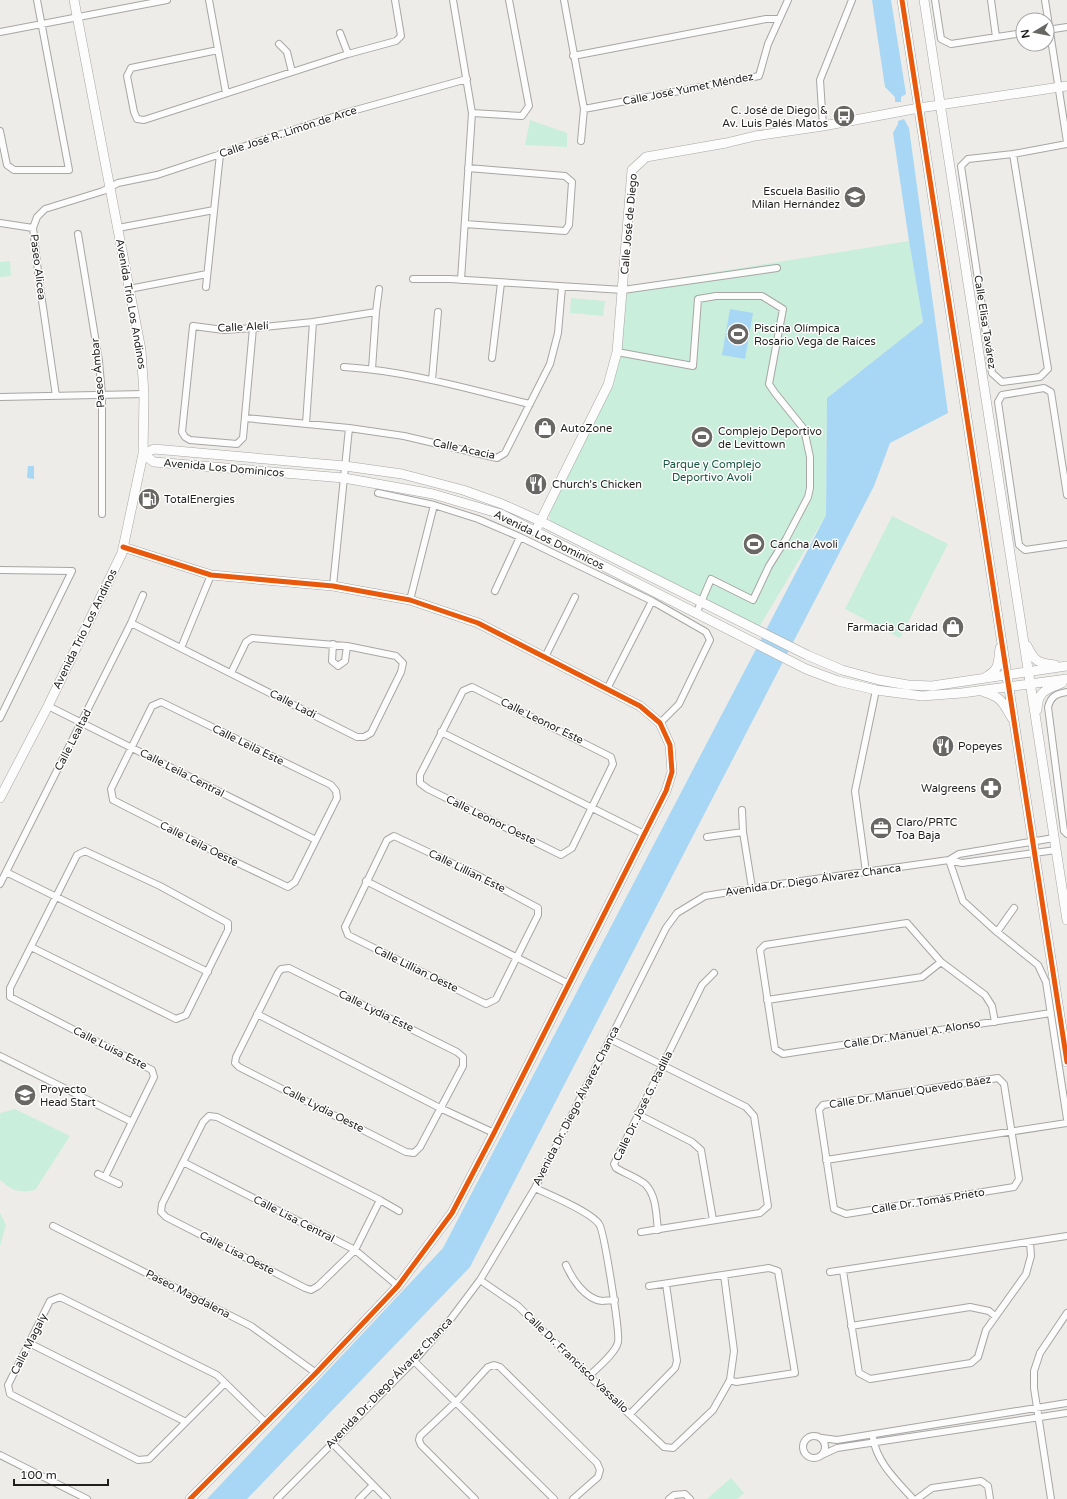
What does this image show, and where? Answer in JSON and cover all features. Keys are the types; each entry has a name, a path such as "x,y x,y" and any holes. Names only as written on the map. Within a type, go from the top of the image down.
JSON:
{"street":[{"path":"0,131 7,165 14,170 69,170 37,0"},
{"name":"Avenida Trío Los Andinos","path":"0,798 48,706 120,555 143,454 144,394 141,350 74,0"},
{"path":"0,32 167,0"},
{"path":"208,0 226,93"},
{"path":"218,50 131,68 127,76 134,112 137,119 144,120 348,54 396,41 401,36 395,0"},
{"path":"453,0 472,113 461,280"},
{"path":"472,113 522,116 529,106 509,0"},
{"path":"565,0 584,110 581,141"},
{"name":"Calle José Yumet Méndez","path":"584,110 758,76 768,44 788,0"},
{"path":"823,126 820,80 852,0"},
{"path":"902,0 1067,1062"},
{"path":"924,0 1067,920"},
{"path":"935,0 941,39 951,44 1015,34"},
{"path":"991,0 996,37"},
{"path":"1045,0 1046,12"},
{"path":"574,56 758,20 779,19"},
{"path":"1055,29 1067,27"},
{"path":"340,33 348,54"},
{"path":"279,44 286,52 292,72"},
{"path":"1054,52 1063,86 1067,143"},
{"name":"Calle José R. Limón de Arce","path":"110,187 118,183 157,175 344,114 467,80"},
{"name":"Calle José de Diego","path":"535,531 608,385 617,352 632,170 646,157 726,143 755,136 823,126 919,108 1063,86"},
{"name":"Calle Elisa Tavárez","path":"1013,154 1048,369 1040,377 1002,382 992,373 961,166 968,159 1013,154 1067,143"},
{"path":"206,287 220,154"},
{"path":"464,224 565,230 569,225 572,182 565,176 468,168"},
{"name":"Paseo Alicea","path":"56,396 38,278 33,228 37,217 45,209 103,192 110,187"},
{"path":"118,228 214,210"},
{"path":"0,223 33,228"},
{"name":"Paseo Ámbar","path":"78,234 99,361 102,395 102,514"},
{"path":"413,279 461,280 623,290 777,268"},
{"path":"129,289 207,274"},
{"path":"492,358 501,283"},
{"name":"Calle Acacia","path":"245,418 349,428 404,436 497,458 505,453 550,364 558,333 562,287"},
{"path":"372,369 379,289"},
{"path":"617,352 693,366 698,298 716,296 762,296 783,309 769,384 804,429 810,457 810,488 808,497 786,539 769,566 753,600 711,579 696,614"},
{"name":"Calle Alelí","path":"245,418 243,438 237,444 190,440 184,437 182,432 193,326 224,330 253,328 313,322 376,312"},
{"path":"432,380 438,312"},
{"path":"306,424 313,322"},
{"path":"245,418 253,328"},
{"path":"344,367 407,374 530,404"},
{"path":"1067,495 1051,392 1044,388 1002,395 998,402 1019,545 1025,550 1067,544"},
{"path":"0,397 144,394"},
{"path":"333,586 349,428"},
{"name":"Avenida Los Dominicos","path":"1066,666 932,686 878,680 842,670 807,655 540,521 502,504 463,490 402,474 345,466 154,449 143,454 154,462 344,478 433,494 501,514 806,669 838,681 876,690 922,696 980,691 1067,679"},
{"path":"378,493 434,505 478,519 520,537 652,601 706,632 710,640 679,704 660,723"},
{"path":"410,600 434,505"},
{"path":"495,591 520,537"},
{"path":"123,546 211,575 333,586 410,600 478,623 640,706 660,723 670,745 672,772 666,791 494,1133 452,1213 398,1286 316,1374 190,1499"},
{"path":"0,570 72,571 0,718"},
{"path":"181,648 211,575"},
{"name":"Calle Lealtad","path":"0,884 82,723 144,595"},
{"path":"545,657 575,597"},
{"path":"607,689 652,601"},
{"name":"Calle Ladi","path":"131,623 357,737 364,737 371,733 401,672 403,663 396,656 347,646"},
{"path":"984,679 995,672 999,661 1001,636"},
{"path":"231,674 246,642 252,638 333,644 347,646 345,661 338,666 332,661 333,644"},
{"path":"1023,639 1034,659 1045,664 1066,666"},
{"path":"1037,726 1038,701 1044,690 1067,679"},
{"name":"Calle Leonor Este","path":"441,732 463,690 472,687 598,749 611,757 614,764 592,809"},
{"path":"866,872 856,791 876,690"},
{"path":"980,691 996,696 1001,701 1014,722"},
{"path":"1065,833 1048,707 1050,699 1056,694 1067,692"},
{"name":"Calle Leila Este","path":"131,748 152,706 162,702 331,785 336,791 337,798 316,840"},
{"name":"Calle Leila Central","path":"48,706 316,840"},
{"path":"441,732 644,834"},
{"name":"Calle Leonor Oeste","path":"441,732 420,775 420,783 428,789 561,855 572,848 592,809"},
{"name":"Calle Leila Oeste","path":"131,748 111,789 113,800 221,855 288,887 295,882 316,840"},
{"path":"742,810 743,832 752,888"},
{"path":"707,838 743,832"},
{"name":"Calle Lillian Este","path":"366,881 387,840 394,836 475,874 538,908 538,915 517,958"},
{"name":"Avenida Dr. Diego Álvarez Chanca","path":"949,860 959,854 1054,838"},
{"name":"Avenida Dr. Diego Álvarez Chanca","path":"277,1499 414,1361 450,1320 480,1280 535,1188 666,928 677,913 706,896 752,888 949,860 962,863 1056,850"},
{"path":"85,851 160,886 228,923 228,930 186,1015 176,1019 31,947 56,897 77,855 85,851"},
{"path":"949,860 963,901 997,932 1038,965 1046,982 1067,1119"},
{"path":"6,872 208,972"},
{"path":"366,881 569,984"},
{"name":"Calle Lillian Oeste","path":"366,881 345,927 348,934 358,940 486,1004 496,999 517,958"},
{"path":"997,932 1014,908"},
{"path":"941,962 922,977 768,1000 760,950 765,945 907,923 941,962 986,995 992,1006 996,1022"},
{"name":"Calle Luisa Este","path":"31,947 10,988 10,997 152,1070 154,1077 105,1178"},
{"name":"Calle Lydia Este","path":"257,1014 278,973 282,969 289,968 457,1052 463,1057 463,1066 440,1108"},
{"name":"Calle Dr. José G. Padilla","path":"658,1230 651,1192 645,1184 616,1168 614,1164 637,1114 702,985 714,973"},
{"name":"Calle Dr. Manuel A. Alonso","path":"768,1000 775,1049 783,1054 1051,1013"},
{"path":"257,1014 440,1108 494,1133"},
{"name":"Calle Lydia Oeste","path":"257,1014 236,1057 235,1062 239,1067 406,1152 414,1153 420,1147 440,1108"},
{"path":"610,1039 746,1107 754,1116 768,1206 760,1213 641,1232"},
{"path":"0,1056 132,1122"},
{"name":"Calle Dr. Manuel Quevedo Báez","path":"826,1160 819,1110 823,1105 998,1078 1004,1084 1012,1132"},
{"path":"637,1114 692,1142 701,1150 713,1220"},
{"path":"183,1162 203,1122 210,1116 217,1117 399,1211"},
{"path":"826,1160 1067,1123"},
{"name":"Calle Dr. Tomás Prieto","path":"826,1160 834,1209 846,1214 1014,1187 1019,1179 1012,1132"},
{"name":"Calle Lisa Central","path":"183,1162 355,1250 398,1286"},
{"name":"Calle Lisa Oeste","path":"183,1162 162,1204 161,1212 166,1217 304,1288 311,1290 318,1286 355,1250"},
{"path":"98,1174 120,1184"},
{"path":"535,1188 590,1216 600,1224 615,1300 618,1342 612,1353 588,1376"},
{"path":"355,1250 380,1200"},
{"name":"Paseo Magdalena","path":"52,1226 251,1326 316,1374"},
{"path":"830,1272 1067,1236"},
{"path":"843,1270 858,1373 870,1379 971,1363 978,1357 986,1330 1026,1274 1031,1256 1030,1242"},
{"path":"566,1265 571,1276 589,1297 601,1301 615,1300"},
{"path":"649,1286 769,1268 778,1271 795,1373 736,1382 730,1380 734,1351 724,1275"},
{"name":"Calle Dr. Francisco Vassallo","path":"480,1280 518,1306 588,1376 630,1414 664,1448 673,1448 713,1410 730,1380"},
{"path":"630,1414 675,1368 678,1361 666,1284"},
{"name":"Calle Magaly","path":"225,1383 149,1459 138,1460 10,1394 8,1385 50,1301 60,1297 217,1375 266,1423"},
{"path":"851,1326 970,1308 988,1311 995,1316"},
{"path":"1051,1499 1034,1388 1034,1371 1040,1353 1067,1313"},
{"path":"29,1343 186,1422"},
{"path":"414,1361 554,1499"},
{"path":"475,1499 421,1445 419,1440 420,1436 456,1402 488,1367 494,1365 500,1367 597,1463 600,1470 598,1477 573,1499"},
{"path":"1067,1403 837,1440 822,1438 816,1435 808,1437 803,1446 808,1456 815,1458 837,1448 1067,1412"},
{"path":"872,1435 881,1462 913,1499"},
{"path":"822,1438 825,1445 822,1455"},
{"path":"332,1443 387,1499"},
{"path":"0,1455 87,1499"},
{"path":"917,1499 932,1488 981,1481 988,1486 990,1499"},
{"path":"358,1499 373,1485"},
{"path":"669,1499 674,1495 685,1494 690,1499"}],"green space":[{"path":"530,120 567,133 567,147 525,145"},
{"name":"Complejo Deportivo de Levittown","path":"909,241 923,322 827,398 826,515 758,629 550,522 549,516 552,505 609,386 625,296 627,291 634,285"},
{"path":"10,261 11,276 0,277 0,262"},
{"path":"571,298 605,301 603,316 570,313"},
{"path":"892,516 948,544 900,638 845,609"},
{"path":"15,1109 70,1136 35,1190 20,1191 12,1189 0,1180 0,1113"},
{"path":"0,1213 6,1225 0,1246"},
{"path":"731,1478 744,1493 737,1499 707,1499"}],"water":[{"path":"872,0 891,0 906,94 901,97 901,102 895,102 895,97 885,87"},
{"path":"904,119 909,128 948,413 890,443 874,486 470,1267 247,1499 207,1499 443,1248 826,515 827,398 923,322 893,133 898,121"},
{"name":"Piscina Olímpica Rosario Vega de Raíces","path":"730,309 753,313 745,359 722,355"},
{"path":"28,466 34,466 34,479 27,478"}],"cycle path":[{"path":"902,0 1067,1062"},
{"path":"123,547 211,575 333,586 410,600 478,623 640,706 660,723 670,745 672,772 666,791 494,1133 452,1213 398,1286 316,1373 190,1499"}],"place":[{"name":"C. José de Diego & Av. Luis Palés Matos","path":"844,116"},
{"name":"Escuela Basilio Milan Hernández","path":"855,197"},
{"name":"Piscina Olímpica Rosario Vega de Raíces","path":"738,334"},
{"name":"AutoZone","path":"545,428"},
{"name":"Complejo Deportivo de Levittown","path":"702,437"},
{"name":"Church's Chicken","path":"536,484"},
{"name":"TotalEnergies","path":"149,499"},
{"name":"Cancha Avoli","path":"754,544"},
{"name":"Farmacia Caridad","path":"953,627"},
{"name":"Popeyes","path":"943,746"},
{"name":"Walgreens","path":"991,788"},
{"name":"Claro/PRTC Toa Baja","path":"881,828"},
{"name":"Proyecto Head Start","path":"25,1095"}],"park label":[{"name":"Parque y Complejo Deportivo Avoli","path":"712,470"}]}
